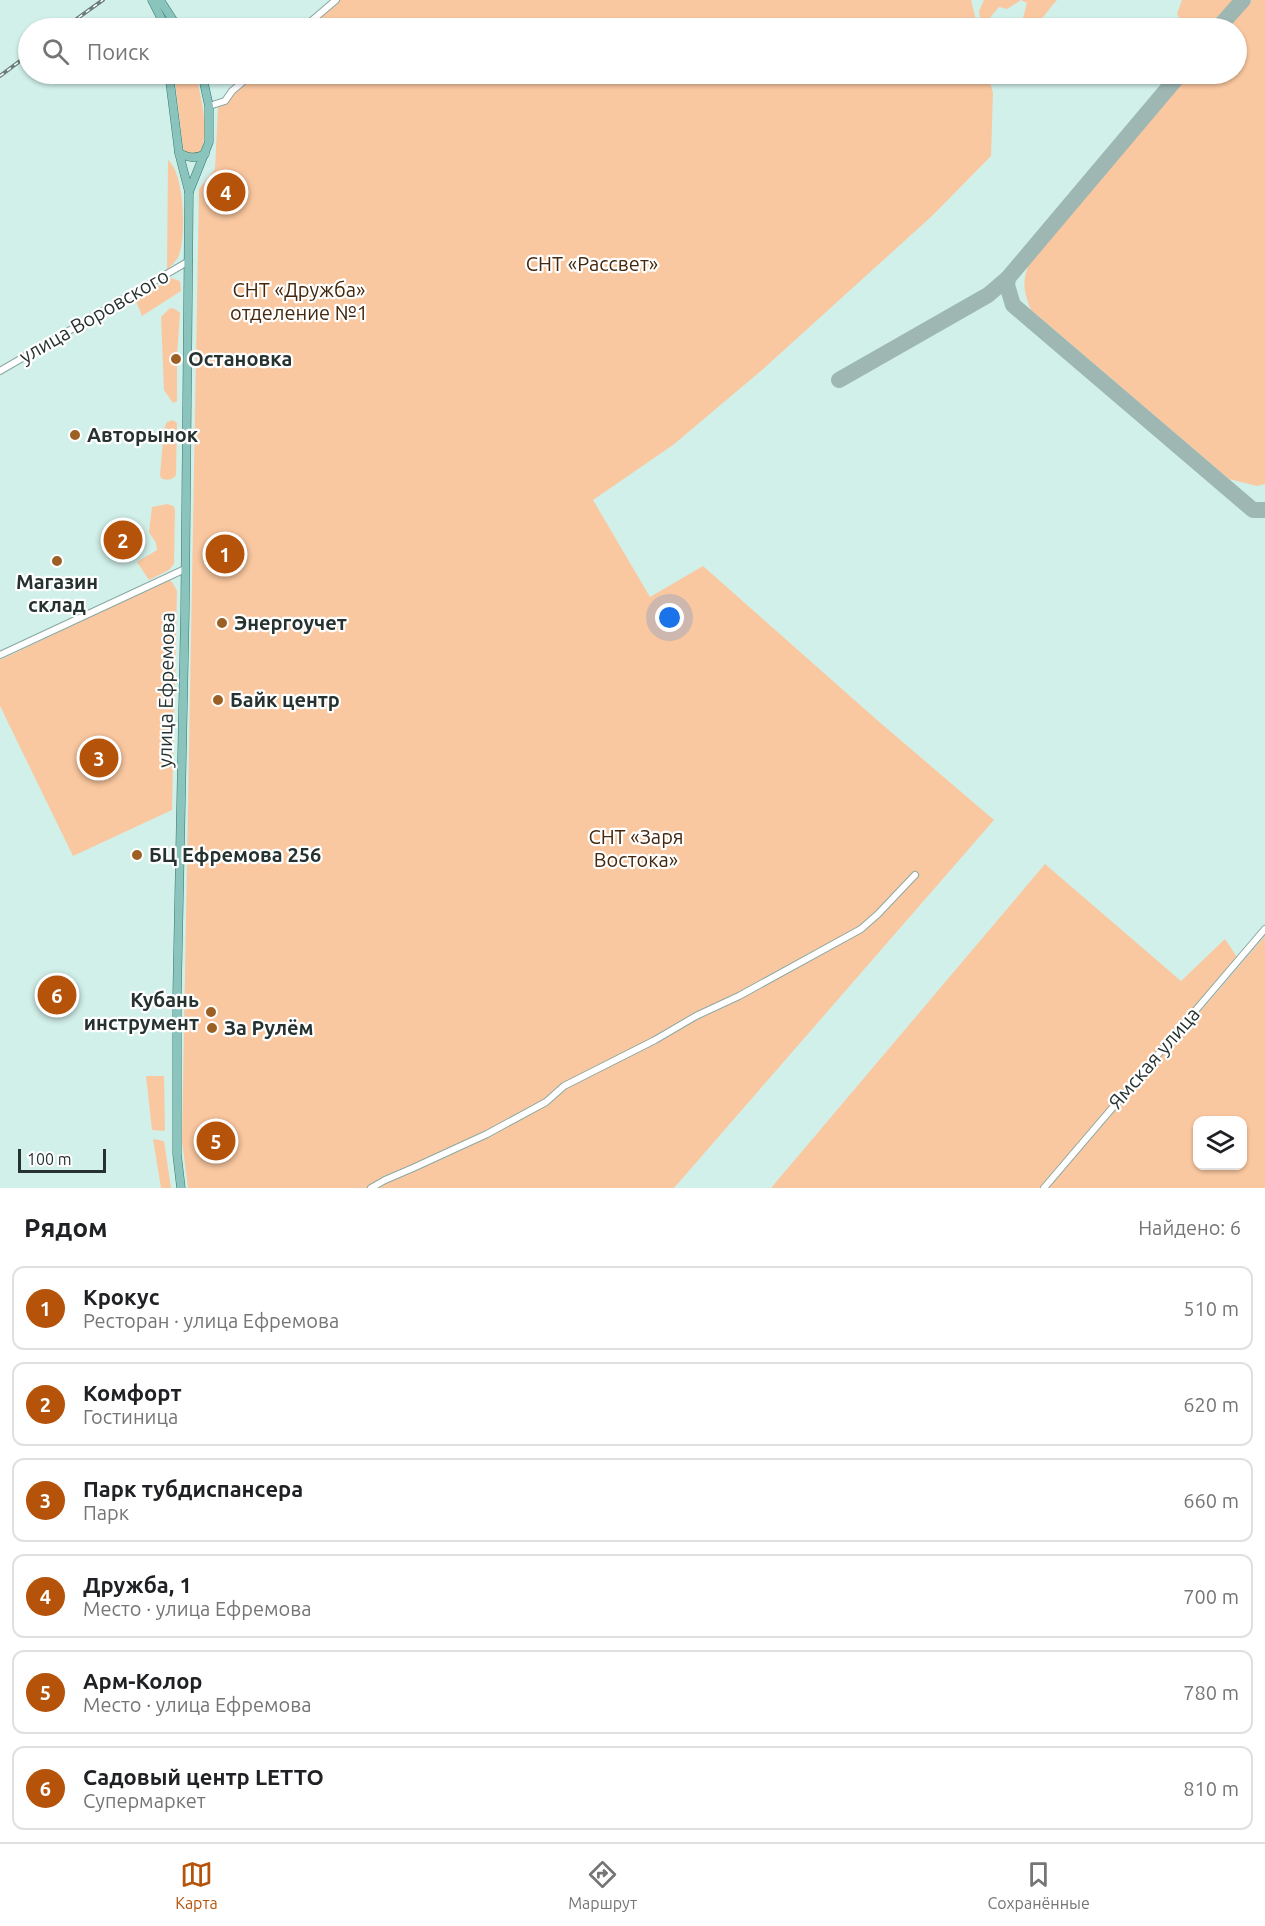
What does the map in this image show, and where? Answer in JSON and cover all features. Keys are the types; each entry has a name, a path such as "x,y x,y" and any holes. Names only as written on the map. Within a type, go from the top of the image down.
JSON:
{"main road":[{"path":"152,0 161,18"},
{"path":"160,0 172,18"},
{"name":"улица Ефремова","path":"170,84 179,153 189,192 177,996 177,1154 181,1188"},
{"name":"улица Ефремова","path":"189,192 209,142 209,106 204,84"},
{"path":"179,153 188,158 197,158 205,154"}],"street":[{"path":"315,18 336,0"},
{"path":"209,106 225,101 240,84"},
{"name":"улица Воровского","path":"0,371 189,261"},
{"path":"0,656 184,569"},
{"path":"371,1188 487,1134 537,1107 568,1084 655,1040 696,1016 750,991 861,929 915,875"},
{"name":"Ямская улица","path":"1044,1188 1265,928"}],"green space":[{"path":"336,0 971,0 976,18 315,18"},
{"path":"984,0 1021,0 1007,9 999,7 990,18 980,18 979,11"},
{"path":"1021,0 1057,0 1042,18 1023,18 1027,3"},
{"path":"1182,0 1234,0 1219,18 1180,18 1177,14"},
{"path":"1252,0 1265,0 1265,484 1257,486 1229,479 1031,310 1025,286 1030,261 1180,84 1247,84 1247,18 1236,18"},
{"path":"175,84 198,84 205,129 202,148 197,155 186,153 183,148"},
{"path":"240,84 991,84 993,93 991,156 932,216 762,370 673,445 593,500 650,597 703,566 994,820 674,1188 188,1188 182,1141 199,189 215,169 218,108"},
{"path":"168,160 174,167 181,191 183,234 179,255 167,270"},
{"path":"171,278 180,281 181,291 142,316 136,301"},
{"path":"170,308 180,313 177,355 173,355 173,364 177,365 177,401 173,403 164,390 161,317"},
{"path":"173,420 177,423 176,475 171,479 165,479 160,475 164,429 167,422"},
{"path":"167,504 175,509 174,564 169,570 149,580 137,562 157,550 156,543 149,532 152,507"},
{"path":"168,580 172,582 177,591 172,810 73,856 0,706 0,660"},
{"path":"1045,864 1181,981 1225,939 1239,960 1044,1188 771,1188"},
{"path":"1265,936 1265,1188 1048,1188"},
{"path":"146,1076 164,1076 165,1131 152,1130"},
{"path":"153,1139 164,1141 171,1188 161,1188"}],"taxiway":[{"path":"1227,18 1243,0"},
{"path":"1172,84 1008,278 1007,285 1013,305 1253,510 1265,510"},
{"path":"839,380 988,295 1008,278"}],"railway":[{"path":"78,18 103,0"},
{"path":"0,76 18,62"}],"place":[{"name":"Дружба, 1","path":"226,192"},
{"name":"Остановка","path":"176,359"},
{"name":"Авторынок","path":"75,435"},
{"name":"Комфорт","path":"123,540"},
{"name":"Крокус","path":"225,554"},
{"name":"Магазин склад","path":"57,561"},
{"name":"Энергоучет","path":"222,623"},
{"name":"Байк центр","path":"218,700"},
{"name":"Парк тубдиспансера","path":"99,758"},
{"name":"БЦ Ефремова 256","path":"137,855"},
{"name":"Садовый центр LETTO","path":"57,995"},
{"name":"Кубань инструмент","path":"211,1012"},
{"name":"За Рулём","path":"212,1028"},
{"name":"Арм-Колор","path":"216,1141"}],"park label":[{"name":"СНТ «Рассвет»","path":"592,264"},
{"name":"СНТ «Дружба» отделение №1","path":"299,302"},
{"name":"СНТ «Заря Востока»","path":"636,848"}]}
